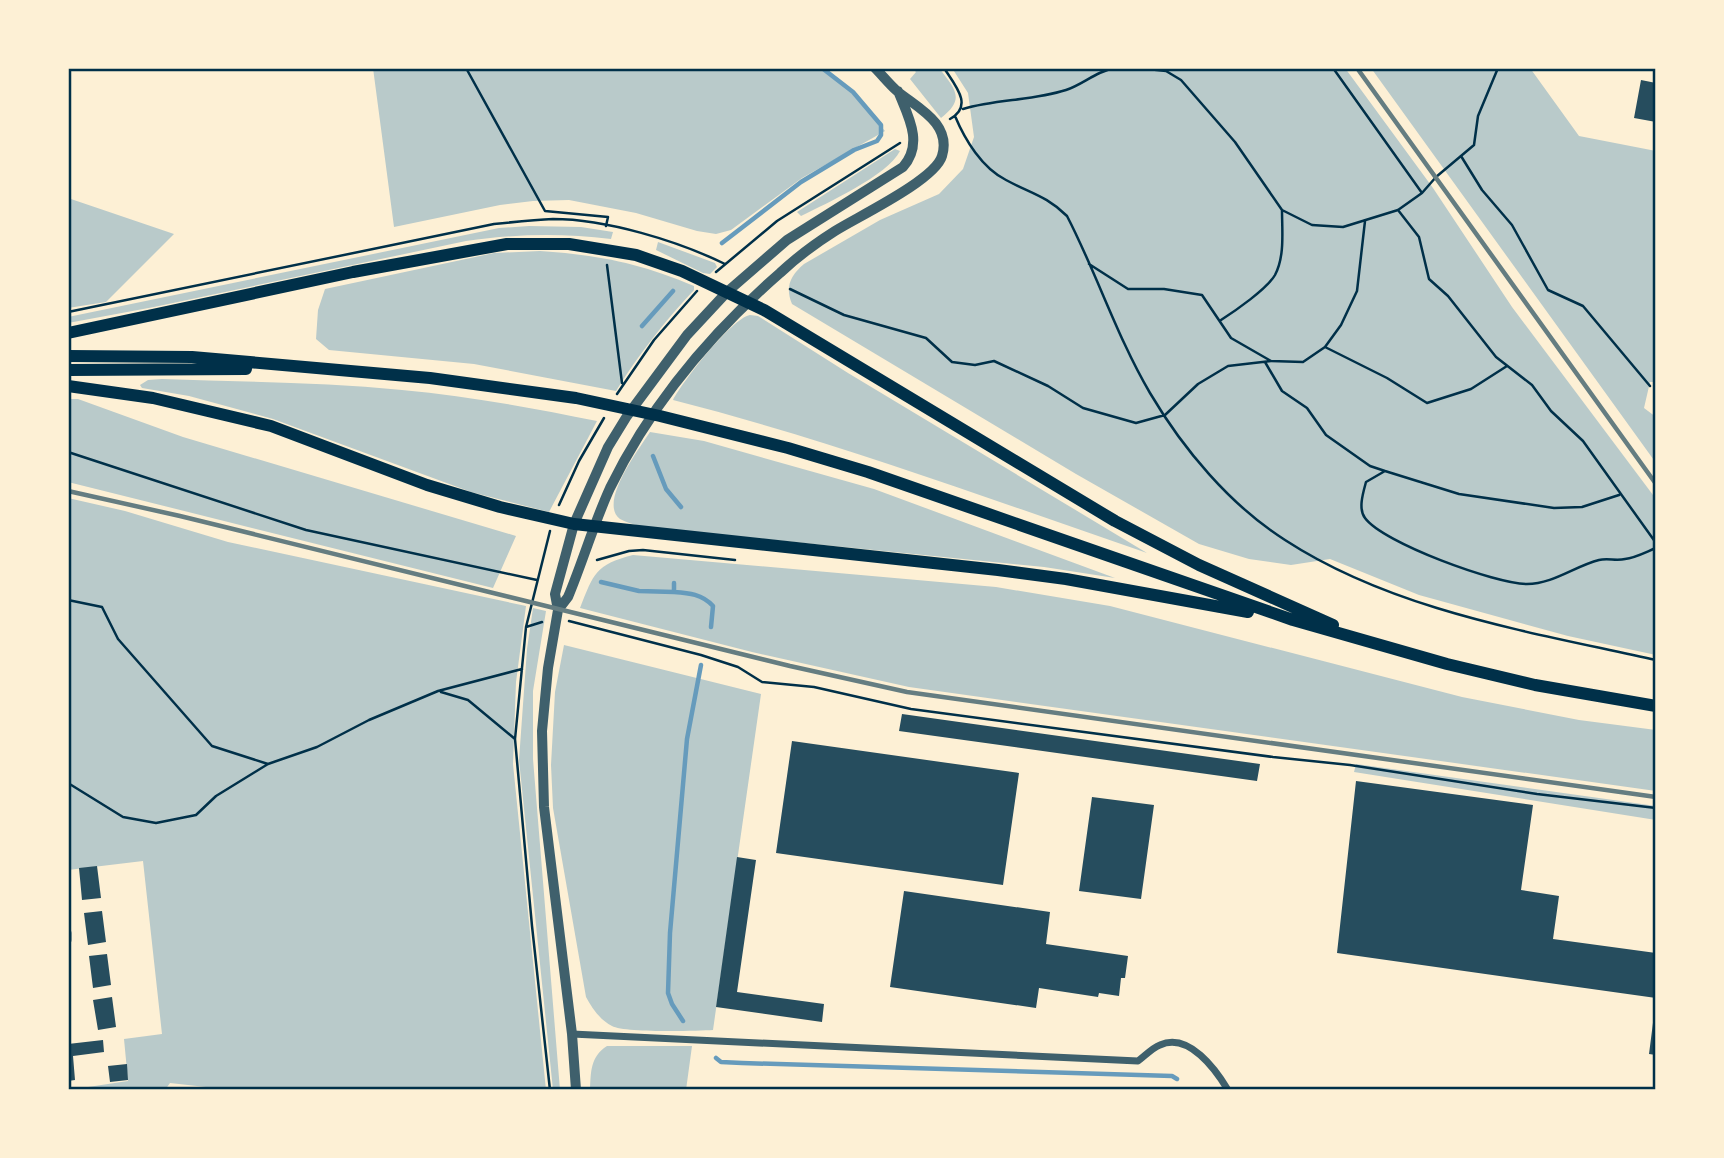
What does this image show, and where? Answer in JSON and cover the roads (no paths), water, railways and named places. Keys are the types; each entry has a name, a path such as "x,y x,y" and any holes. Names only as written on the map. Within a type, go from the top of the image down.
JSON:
{"main road":[{"path":"68,333 366,270 507,244 569,244 610,250 661,263 749,303 1115,522 1199,565 1368,642"},
{"path":"68,356 192,357 430,378 576,398 698,425 867,472 1293,620 1368,642 1535,685 1656,706"},
{"path":"68,370 299,367"},
{"path":"68,386 153,398 271,425 427,485 553,520 595,527 1066,579 1293,620"}],"street":[{"path":"557,614 568,597 609,491 645,424 704,346 799,256 835,231 923,179 942,159 941,132 925,110 898,91 875,68"},
{"path":"576,1090 542,769 545,698 557,614 555,594 574,524 608,447 627,416 687,335 727,292 786,240 903,167 912,154 914,137 898,91"},
{"path":"68,933 68,940"},
{"path":"572,1034 1138,1061 1163,1043 1186,1045 1196,1051 1209,1063 1228,1090"}],"waterway":[{"path":"722,243 801,182 854,150 877,141 881,135 881,125 853,92 822,68"},
{"path":"642,326 673,291"},
{"path":"653,456 666,489 681,507"},
{"path":"601,582 639,591 674,592"},
{"path":"674,583 674,592 700,597 713,606 711,627"},
{"path":"683,1021 668,993 670,933 687,739 701,665"},
{"path":"716,1058 721,1062 742,1063 1172,1076 1177,1079"}],"railway":[{"path":"1357,68 1656,484"},
{"path":"68,491 907,692 1656,797"}]}
